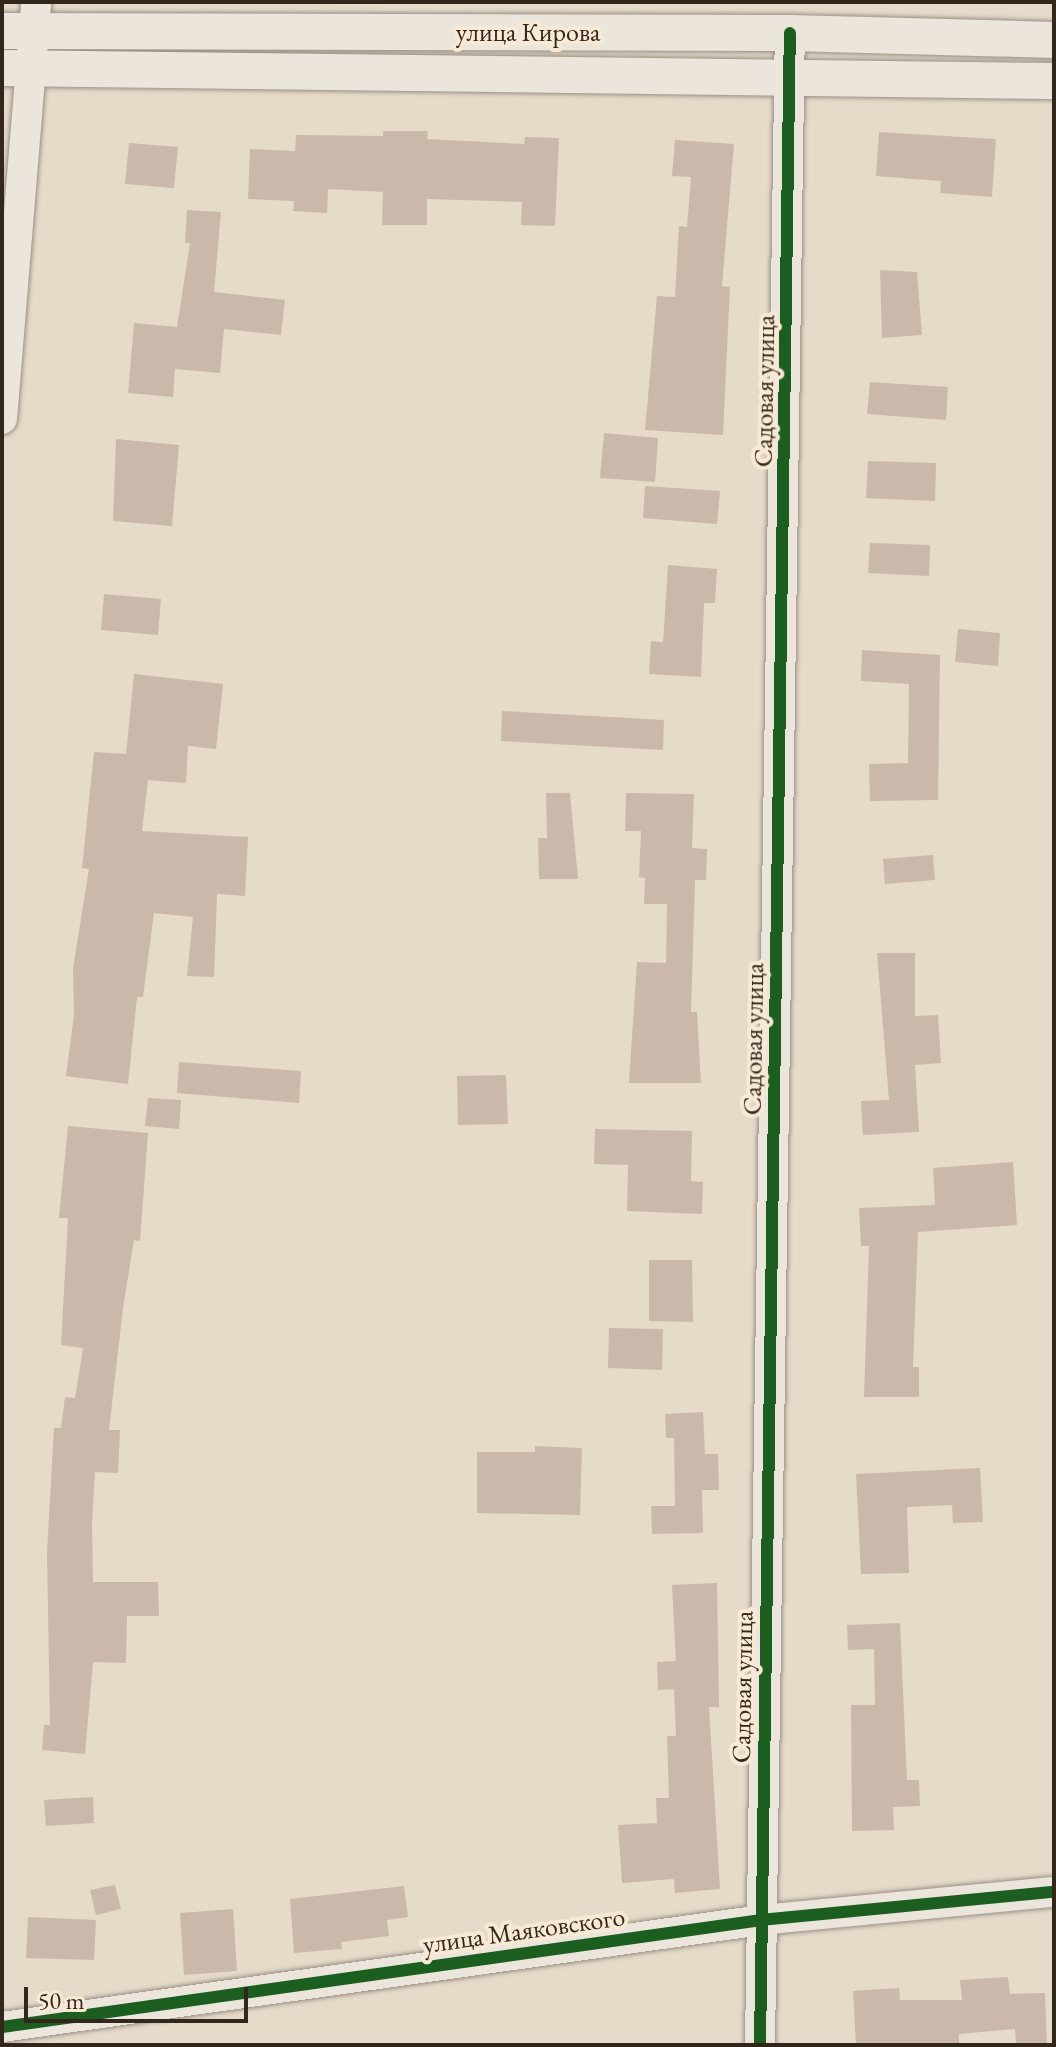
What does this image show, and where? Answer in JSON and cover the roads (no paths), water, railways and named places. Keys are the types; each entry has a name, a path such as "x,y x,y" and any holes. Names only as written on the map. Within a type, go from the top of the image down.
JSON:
{"street":[{"name":"улица Кирова","path":"25,22 1054,40"},
{"path":"2,419 16,68 25,22"},
{"name":"Садовая улица","path":"760,2045 792,76 790,33"},
{"name":"улица Кирова","path":"16,68 1054,81"},
{"name":"улица Маяковского","path":"2,2027 761,1920 1054,1892"}]}
